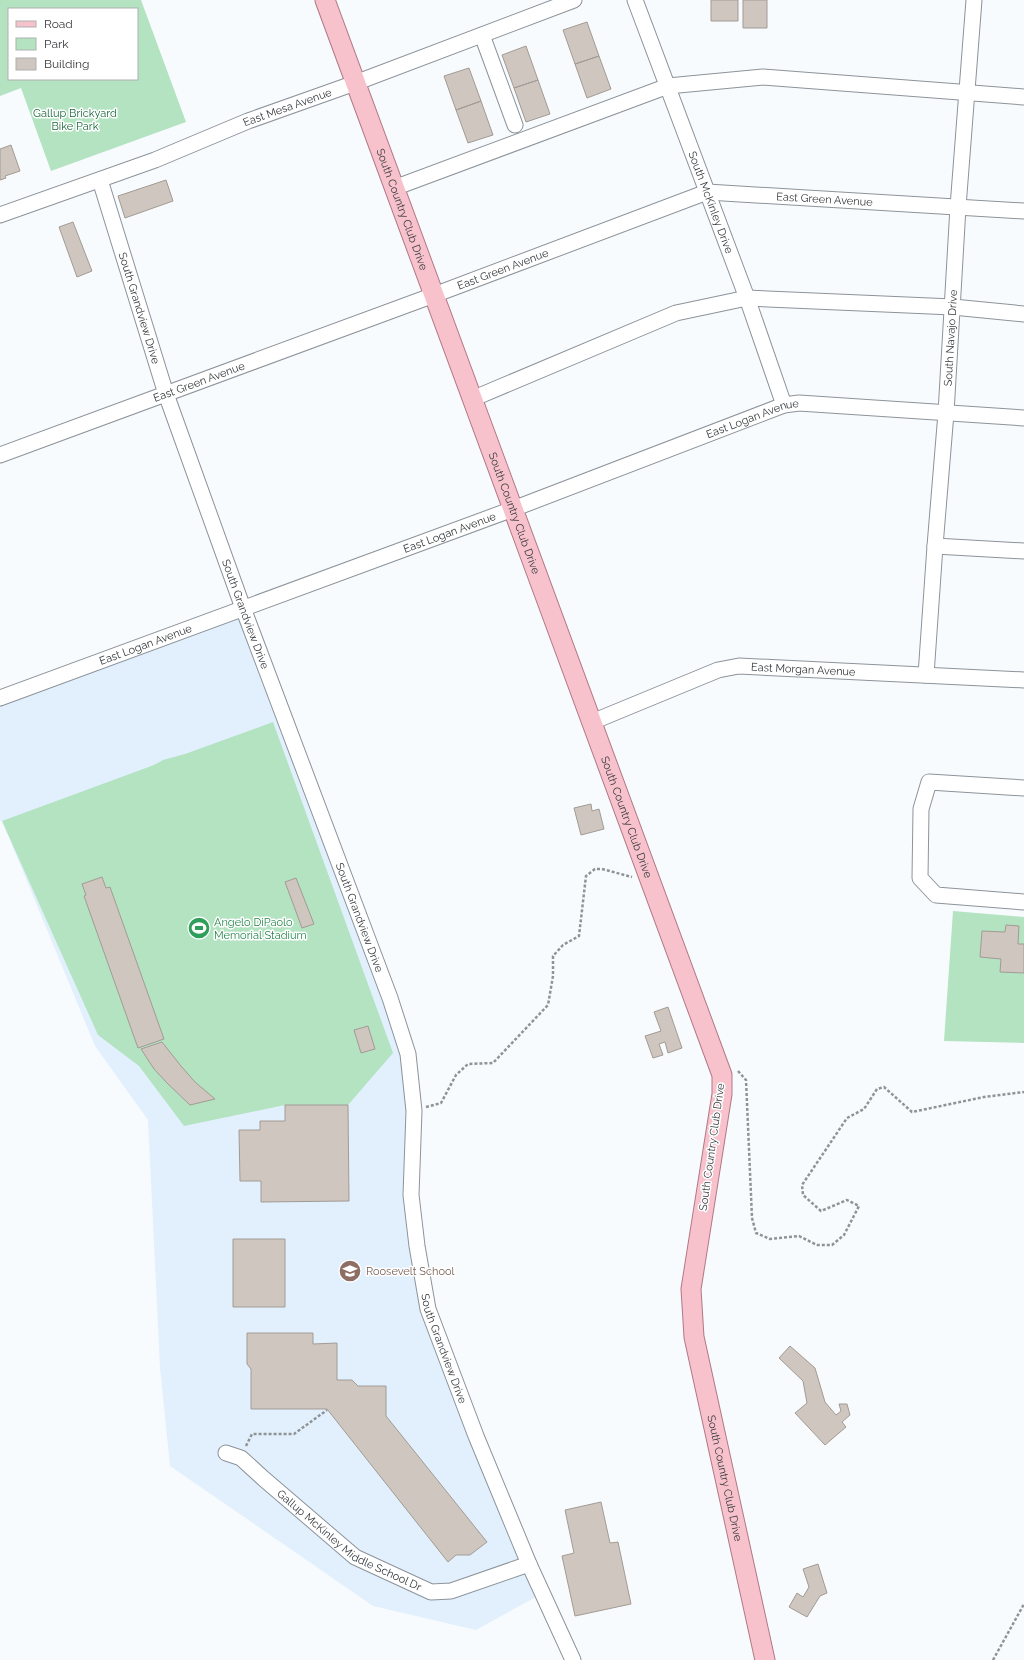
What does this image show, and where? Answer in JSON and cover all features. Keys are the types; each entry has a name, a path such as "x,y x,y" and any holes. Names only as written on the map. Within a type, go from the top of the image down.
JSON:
{"main road":[{"name":"South Country Club Drive","path":"325,0 722,1075 722,1094 691,1289 694,1337 765,1660"}],"street":[{"name":"East Mesa Avenue","path":"0,216 155,160 248,121 574,0"},
{"name":"South McKinley Drive","path":"634,0 668,86 747,298 784,406"},
{"name":"South Navajo Drive","path":"926,675 946,413 958,207 974,0"},
{"path":"482,35 515,125"},
{"path":"394,188 668,86 763,77 967,94 1024,97"},
{"name":"South Grandview Drive","path":"100,180 166,394 243,608 390,998 408,1054 414,1111 411,1196 417,1246 428,1309 476,1436 529,1564 573,1660"},
{"name":"East Green Avenue","path":"0,455 434,295 707,192 1024,211"},
{"path":"472,399 676,313 747,298 953,307 1024,314"},
{"name":"East Logan Avenue","path":"0,698 513,509 784,406 799,403 1024,418"},
{"path":"935,546 1024,551"},
{"name":"East Morgan Avenue","path":"592,722 718,670 739,666 1024,680"},
{"path":"1024,788 929,782 921,809 920,878 936,895 1024,902"},
{"name":"Gallup McKinley Middle School Dr","path":"226,1453 241,1458 264,1480 355,1557 431,1592 451,1591 529,1564"}],"path":[{"path":"414,1111 441,1103 456,1075 468,1064 493,1064 548,1005 553,976 553,956 563,945 579,936 586,876 595,869 602,869 639,879 653,885"},
{"path":"734,1068 746,1080 752,1218 756,1233 770,1239 799,1236 816,1245 832,1245 844,1235 859,1206 847,1200 821,1211 803,1195 802,1185 847,1118 864,1109 877,1089 884,1087 912,1112 984,1097 1024,1092"},
{"path":"241,1458 252,1434 294,1434 327,1410"},
{"path":"993,1660 1024,1604"}],"shaded area":[{"path":"243,608 408,1051 411,1195 428,1309 543,1593 476,1630 373,1606 170,1466 160,1368 148,1120 95,1046 2,821 0,821 0,698"}],"green space":[{"name":"Gallup Brickyard Bike Park","path":"0,0 141,0 186,122 51,171 21,88 0,96"},
{"name":"Angelo DiPaolo Memorial Stadium","path":"273,722 393,1053 348,1105 285,1105 184,1126 139,1066 98,1035 2,821 154,765 163,760 185,754"},
{"path":"953,911 1024,917 1024,1043 944,1041"}],"building":[{"path":"711,0 738,0 738,21 711,21"},
{"path":"743,0 767,0 767,28 743,28"},
{"path":"587,22 599,56 575,64 563,30"},
{"path":"526,46 538,80 514,88 502,55"},
{"path":"599,56 611,89 587,98 575,64"},
{"path":"469,68 481,101 456,110 444,76"},
{"path":"538,80 550,114 526,122 514,88"},
{"path":"481,101 493,135 468,143 456,110"},
{"path":"11,145 20,171 5,176 6,178 0,180 0,149"},
{"path":"166,180 173,201 125,218 118,196"},
{"path":"73,222 92,271 77,277 59,227"},
{"path":"591,804 592,811 599,809 604,829 581,835 574,808"},
{"path":"102,877 106,888 110,887 164,1039 138,1048 84,896 86,895 82,884"},
{"path":"296,878 314,924 302,928 285,882"},
{"path":"1006,925 1019,926 1018,944 1024,944 1024,973 1000,972 1001,959 980,957 982,931 1005,932"},
{"path":"668,1007 682,1048 668,1053 665,1042 659,1044 663,1055 653,1058 645,1036 661,1031 654,1012"},
{"path":"368,1026 375,1049 361,1053 354,1030"},
{"path":"162,1042 195,1082 215,1099 190,1105 167,1083 154,1069 141,1049"},
{"path":"285,1105 348,1105 349,1201 261,1202 261,1181 240,1181 239,1130 260,1130 260,1121 285,1121"},
{"path":"233,1239 285,1239 285,1307 233,1307"},
{"path":"247,1333 313,1333 313,1344 337,1343 337,1380 352,1380 358,1386 386,1386 386,1416 487,1542 470,1555 456,1555 448,1562 327,1409 251,1409 251,1369 247,1364"},
{"path":"790,1346 815,1368 825,1402 836,1415 841,1411 839,1404 847,1404 850,1415 842,1422 846,1427 825,1445 795,1413 807,1403 803,1381 779,1358"},
{"path":"601,1502 610,1543 618,1542 631,1604 575,1616 562,1556 574,1553 565,1510"},
{"path":"818,1564 827,1593 820,1596 807,1617 789,1607 797,1593 803,1597 809,1587 803,1569"}],"place":[{"name":"Angelo DiPaolo Memorial Stadium","path":"199,928"},
{"name":"Roosevelt School","path":"350,1271"}]}
